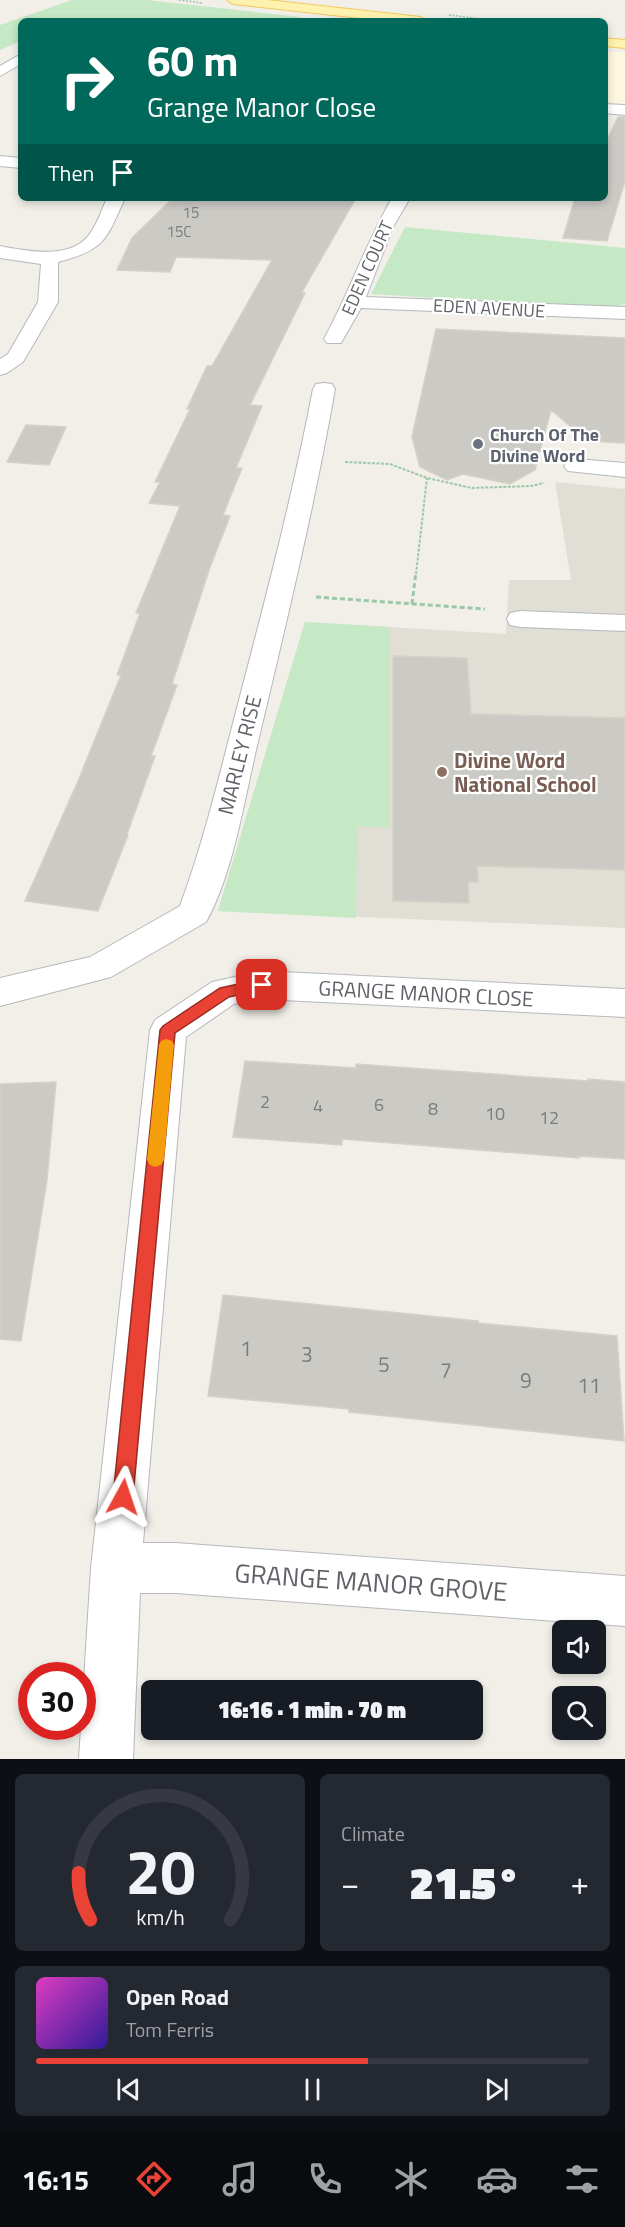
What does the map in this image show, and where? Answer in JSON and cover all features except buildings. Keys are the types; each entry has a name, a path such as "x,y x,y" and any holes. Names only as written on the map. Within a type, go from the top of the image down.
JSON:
{"main road":[{"path":"233,0 394,18"},
{"path":"608,42 625,44"}],"street":[{"path":"0,72 18,60"},
{"path":"608,108 625,110"},
{"path":"0,161 18,163"},
{"path":"0,252 46,259 78,251 98,237 115,201"},
{"name":"EDEN COURT","path":"334,339 354,302 384,227 399,201"},
{"path":"0,369 16,358 48,302 50,264 46,259"},
{"name":"EDEN AVENUE","path":"354,302 625,313"},
{"name":"MARLEY RISE","path":"0,992 99,968 194,913 214,857 280,594 311,459 324,388"},
{"path":"576,466 625,470"},
{"path":"520,619 625,623"},
{"name":"GRANGE MANOR CLOSE","path":"116,1568 168,1030 225,992 262,985 625,1003"},
{"path":"106,1759 116,1568"},
{"name":"GRANGE MANOR GROVE","path":"116,1568 176,1568 625,1601"}],"path":[{"path":"342,462 390,464 427,478 472,488 531,486 544,483"},
{"path":"412,604 427,478"},
{"path":"312,596 486,609"}],"shaded area":[{"path":"608,51 625,53 625,116 608,114"},
{"name":"Divine Word National School","path":"555,482 625,489 625,928 218,911 305,622 506,634 509,580 571,580"}],"green space":[{"path":"72,0 147,0 300,17 298,18 20,18"},
{"path":"18,19 18,42 0,50 0,25"},
{"path":"405,227 625,248 625,304 608,309 371,294"},
{"path":"305,622 389,627 390,828 357,826 356,918 218,911"}],"slow traffic":[{"path":"155,1160 166,1045"}],"place":[{"name":"Church Of The Divine Word","path":"478,444"},
{"name":"Divine Word National School","path":"442,772"}],"route":[{"path":"123,1497 168,1030 225,992 262,985"}]}
